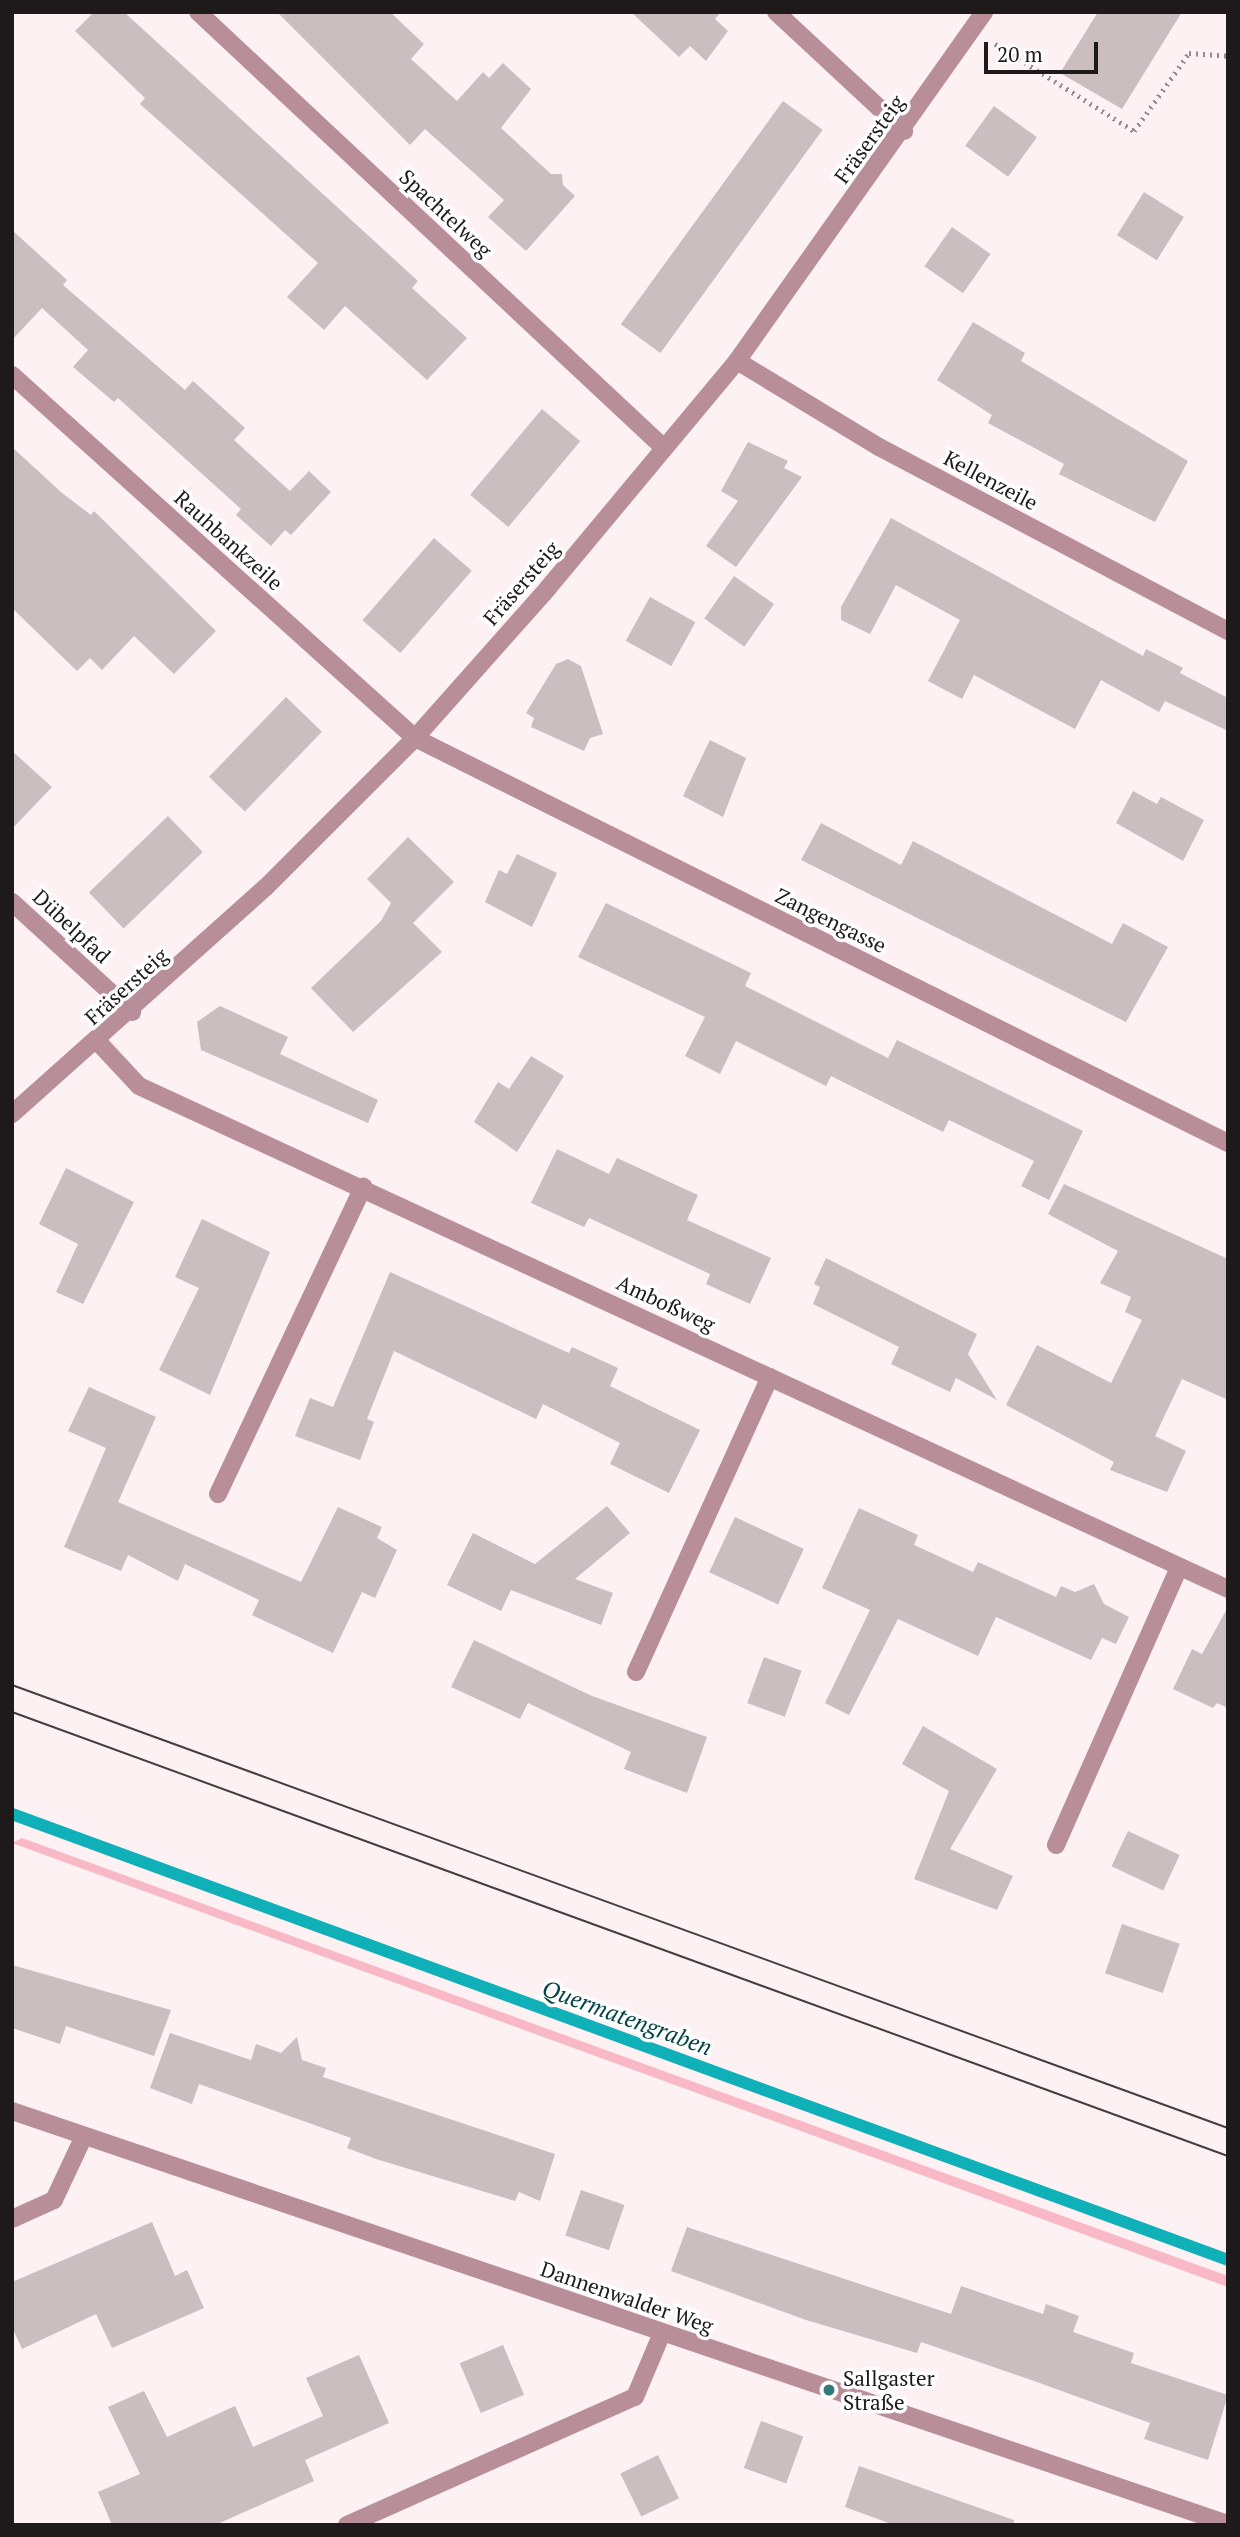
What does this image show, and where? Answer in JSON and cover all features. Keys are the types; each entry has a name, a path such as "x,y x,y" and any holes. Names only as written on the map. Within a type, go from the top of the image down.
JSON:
{"street":[{"name":"Spachtelweg","path":"198,12 664,448"},
{"path":"776,12 904,131"},
{"name":"Fräsersteig","path":"12,1114 132,1012 415,738 737,361 904,131 984,12"},
{"name":"Kellenzeile","path":"737,361 879,447 1228,631"},
{"name":"Rauhbankzeile","path":"12,375 415,738"},
{"name":"Zangengasse","path":"415,738 1228,1143"},
{"name":"Dübelpfad","path":"12,902 132,1012"},
{"name":"Amboßweg","path":"97,1042 139,1086 363,1187 1228,1589"},
{"path":"218,1494 363,1187"},
{"path":"636,1672 770,1377"},
{"path":"1056,1845 1180,1567"},
{"name":"Dannenwalder Weg","path":"12,2111 1228,2524"},
{"path":"12,2219 54,2200 84,2136"},
{"path":"347,2525 635,2397 662,2333"}],"path":[{"path":"973,29 1135,131 1189,53 1228,56"}],"shaded area":[{"path":"22,1838 1228,2276 1228,2287 12,1843"}],"building":[{"path":"94,12 124,12 418,281 412,288 467,338 427,380 345,306 324,330 287,297 318,263 140,104 145,98 75,31"},
{"path":"277,12 390,12 424,44 411,59 457,101 483,72 489,78 503,63 531,89 501,128 551,174 562,174 563,185 575,196 526,251 488,217 504,200 425,129 410,145"},
{"path":"631,12 721,12 715,19 728,31 706,61 690,46 679,57"},
{"path":"1098,12 1182,12 1122,109 1060,73"},
{"path":"783,101 823,130 660,353 621,324"},
{"path":"994,106 1037,137 1008,177 965,146"},
{"path":"1144,192 1184,217 1157,260 1117,235"},
{"path":"952,227 991,254 963,293 924,266"},
{"path":"12,230 67,280 63,285 185,390 193,381 245,428 234,440 290,491 309,471 331,492 291,535 285,530 271,546 236,515 241,509 118,398 114,402 73,367 88,350 42,308 12,340"},
{"path":"973,322 1025,353 1021,361 1188,461 1155,522 1059,474 1064,464 988,423 992,415 937,380"},
{"path":"542,409 580,441 508,527 470,495"},
{"path":"748,442 788,461 784,468 802,477 736,567 706,546 738,501 721,491"},
{"path":"12,447 62,493 91,515 94,511 216,631 174,674 134,636 102,670 90,658 77,671 12,608"},
{"path":"891,518 1143,656 1146,649 1183,668 1180,673 1228,698 1228,731 1165,701 1159,712 1101,680 1075,729 974,675 962,699 928,681 960,620 896,585 870,634 841,620 841,607"},
{"path":"434,538 472,571 400,653 362,620"},
{"path":"734,576 774,604 744,647 704,619"},
{"path":"650,597 695,622 671,666 626,641"},
{"path":"568,659 581,666 603,734 590,738 584,751 531,727 534,718 526,713 556,664"},
{"path":"286,697 322,732 245,812 209,777"},
{"path":"710,740 746,758 723,817 683,796"},
{"path":"12,751 52,787 12,829"},
{"path":"1133,791 1157,804 1161,797 1204,820 1183,861 1116,823"},
{"path":"168,816 203,852 124,928 89,892"},
{"path":"821,823 901,865 913,841 1112,944 1123,923 1168,947 1126,1022 801,860"},
{"path":"408,837 454,882 413,923 442,952 353,1032 311,988 381,921 391,903 367,879"},
{"path":"517,854 557,873 532,927 485,902 499,870 507,874"},
{"path":"606,903 751,973 745,986 888,1058 897,1040 1083,1131 1049,1200 1021,1186 1034,1161 949,1120 943,1132 831,1076 826,1086 736,1041 720,1074 685,1056 705,1017 578,957"},
{"path":"220,1006 288,1037 280,1054 378,1100 368,1123 201,1050 197,1022"},
{"path":"531,1056 564,1076 517,1152 474,1122 498,1082 509,1089"},
{"path":"557,1149 609,1174 617,1158 698,1195 687,1220 771,1258 750,1304 706,1284 710,1274 589,1218 584,1227 531,1203"},
{"path":"66,1168 134,1202 83,1304 56,1292 78,1244 39,1224"},
{"path":"1064,1184 1228,1259 1228,1400 1182,1379 1155,1436 1186,1451 1167,1492 1110,1470 1114,1462 1006,1405 1037,1345 1111,1383 1142,1320 1125,1312 1131,1297 1100,1283 1118,1251 1048,1214"},
{"path":"202,1219 270,1252 210,1395 159,1370 199,1288 175,1277"},
{"path":"826,1258 977,1334 968,1354 997,1400 956,1378 950,1392 891,1364 899,1347 813,1304 820,1287 814,1284"},
{"path":"390,1272 569,1353 572,1347 618,1368 610,1386 700,1430 669,1493 610,1464 620,1443 543,1404 536,1419 394,1351 367,1419 374,1422 360,1460 295,1436 310,1398 333,1407"},
{"path":"89,1387 156,1417 118,1502 301,1582 338,1507 382,1527 377,1538 397,1550 375,1598 362,1592 333,1653 252,1615 259,1600 185,1564 178,1581 128,1555 121,1571 64,1547 106,1448 68,1431"},
{"path":"607,1506 630,1533 575,1579 613,1593 601,1625 511,1590 501,1611 447,1585 473,1533 535,1564"},
{"path":"859,1508 918,1535 914,1545 973,1572 978,1562 1056,1597 1061,1586 1075,1592 1094,1584 1104,1604 1129,1617 1116,1644 1102,1638 1091,1660 996,1617 978,1656 898,1619 849,1715 825,1703 870,1610 822,1588"},
{"path":"735,1517 804,1549 778,1604 709,1572"},
{"path":"1228,1607 1228,1708 1217,1703 1213,1708 1173,1689 1192,1649 1202,1654"},
{"path":"474,1640 592,1696 707,1737 687,1793 624,1769 631,1752 528,1703 520,1719 451,1687"},
{"path":"764,1657 802,1671 785,1717 747,1703"},
{"path":"923,1726 997,1769 950,1849 1013,1876 997,1910 914,1879 949,1791 902,1764"},
{"path":"1128,1831 1180,1855 1163,1890 1112,1866"},
{"path":"1122,1924 1180,1944 1163,1993 1105,1973"},
{"path":"12,1965 171,2010 154,2056 66,2026 60,2044 12,2028"},
{"path":"170,2033 251,2060 256,2044 281,2053 297,2037 302,2060 326,2068 323,2077 555,2154 540,2201 519,2192 515,2201 376,2159 347,2148 351,2138 199,2084 192,2104 150,2088"},
{"path":"581,2190 624,2205 609,2250 565,2235"},
{"path":"152,2222 175,2276 187,2270 204,2308 112,2348 96,2314 22,2349 12,2327 12,2282"},
{"path":"687,2227 951,2314 961,2286 1043,2314 1046,2304 1079,2316 1073,2332 1134,2353 1131,2363 1228,2395 1208,2460 1144,2439 1150,2423 1034,2381 921,2342 917,2353 806,2320 671,2271"},
{"path":"503,2345 524,2395 481,2413 460,2363"},
{"path":"359,2355 389,2423 305,2460 314,2481 215,2525 112,2525 98,2492 140,2474 108,2407 144,2391 167,2437 235,2406 253,2447 323,2416 306,2378"},
{"path":"761,2421 803,2436 786,2483 744,2468"},
{"path":"658,2455 679,2498 641,2517 620,2473"},
{"path":"859,2466 1014,2520 1013,2525 894,2525 845,2507"}],"waterway":[{"name":"Quermatengraben","path":"12,1814 1228,2260"}],"tram line":[{"path":"12,1685 1228,2128"},
{"path":"12,1712 1228,2156"}],"place":[{"name":"Sallgaster Straße","path":"829,2390"}]}
